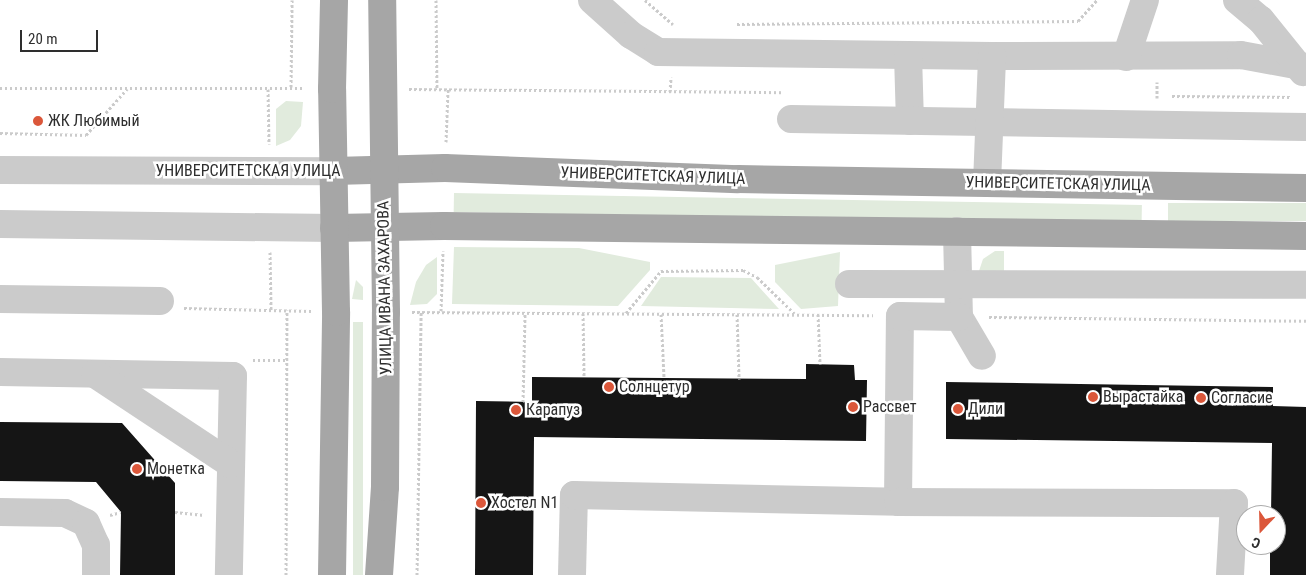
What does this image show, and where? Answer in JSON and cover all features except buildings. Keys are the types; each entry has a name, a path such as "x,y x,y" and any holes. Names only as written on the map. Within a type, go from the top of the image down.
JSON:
{"main road":[{"path":"332,575 336,312 334,0"},
{"name":"УЛИЦА ИВАНА ЗАХАРОВА","path":"379,575 385,487 385,228 382,0"},
{"name":"УНИВЕРСИТЕТСКАЯ УЛИЦА","path":"334,171 444,168 738,179 1306,188"},
{"path":"334,228 957,231 1306,236"}],"street":[{"path":"592,0 631,35 658,52 1126,57 1241,55 1304,70"},
{"path":"1126,57 1145,0"},
{"path":"1236,0 1260,20 1304,70"},
{"path":"908,55 910,121"},
{"path":"987,183 992,56"},
{"path":"791,118 1306,127"},
{"name":"УНИВЕРСИТЕТСКАЯ УЛИЦА","path":"0,170 334,171"},
{"path":"0,224 334,228"},
{"path":"957,231 959,316 982,356"},
{"path":"849,284 1306,285"},
{"path":"0,299 160,301"},
{"path":"898,502 900,316 959,316"},
{"path":"0,372 233,376 229,575"},
{"path":"96,374 231,464"},
{"path":"572,575 574,495 898,502 1234,503 1230,575"},
{"path":"0,512 65,513 86,523 96,545 96,575"}],"path":[{"path":"291,88 292,0"},
{"path":"436,0 437,90"},
{"path":"645,0 671,24 681,24"},
{"path":"731,24 1078,21 1097,0"},
{"path":"0,88 268,89"},
{"path":"0,133 86,135 127,88"},
{"path":"625,313 661,271 743,270 757,277 794,314"},
{"path":"160,301 175,308 287,310 286,575"},
{"path":"417,575 421,312 900,316"},
{"path":"523,402 525,314"},
{"path":"584,314 584,377"},
{"path":"661,314 664,378"},
{"path":"737,314 739,379"},
{"path":"818,314 820,364"},
{"path":"959,316 1306,321"}],"green space":[{"path":"286,101 303,102 301,126 290,140 276,146 276,109"},
{"path":"454,193 1142,205 1142,224 454,212"},
{"path":"1168,203 1306,203 1306,221 1168,221"},
{"path":"454,247 579,248 650,262 650,270 618,306 452,304"},
{"path":"995,251 1004,251 1004,273 978,274 983,259"},
{"path":"840,252 838,306 801,309 775,282 775,265"},
{"path":"437,257 437,294 427,304 410,305 416,282 426,265"},
{"path":"661,277 751,278 779,309 641,306"},
{"path":"356,280 363,287 363,300 352,299"},
{"path":"353,322 363,322 363,575 353,575"}],"place":[{"name":"ЖК Любимый","path":"38,121"},
{"name":"Солнцетур","path":"609,387"},
{"name":"Вырастайка","path":"1093,397"},
{"name":"Согласие","path":"1201,398"},
{"name":"Рассвет","path":"853,407"},
{"name":"Дили","path":"958,409"},
{"name":"Карапуз","path":"516,410"},
{"name":"Монетка","path":"137,469"},
{"name":"Хостел N1","path":"481,503"}]}
